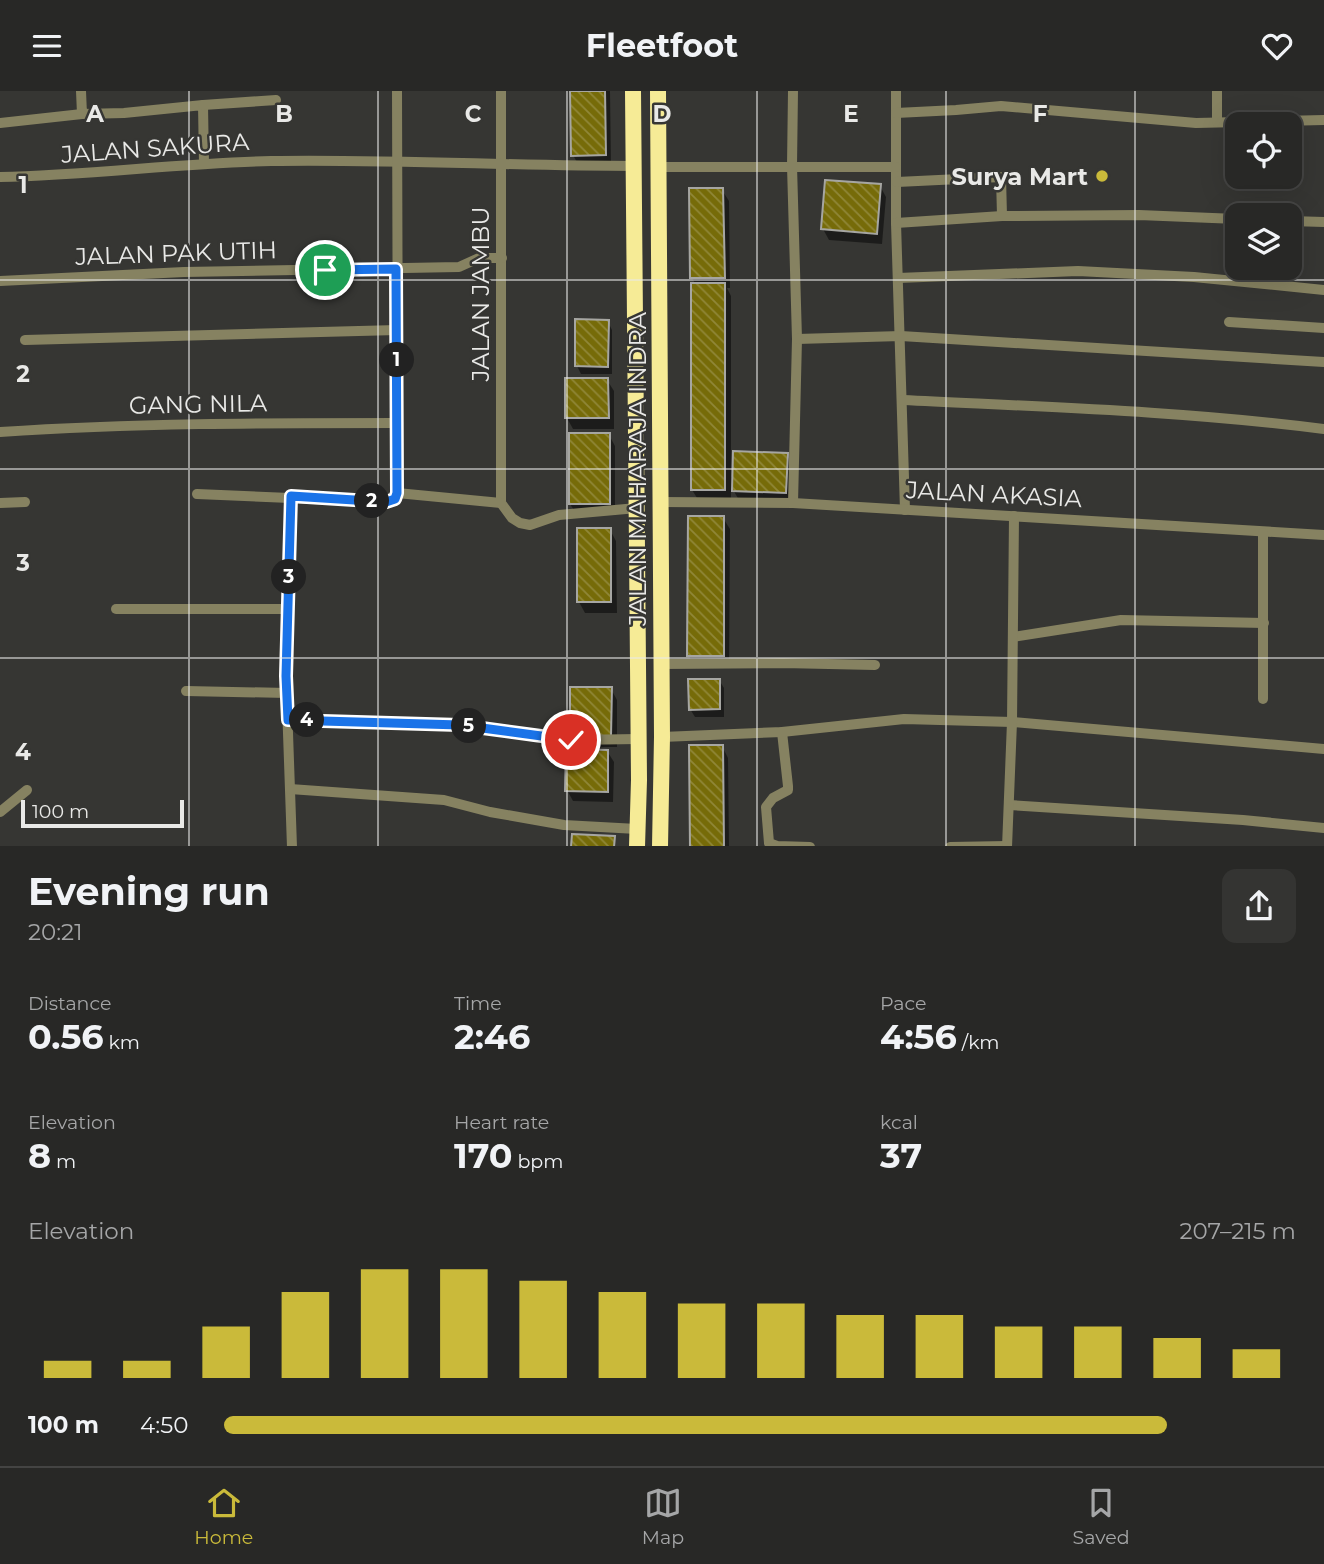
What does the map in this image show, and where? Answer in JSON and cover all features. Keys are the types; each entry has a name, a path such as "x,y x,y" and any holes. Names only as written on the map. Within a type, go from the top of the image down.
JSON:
{"highway":[{"name":"JALAN MAHARAJA INDRA","path":"633,91 638,508 637,846"},
{"name":"JALAN MAHARAJA INDRA","path":"658,91 662,737 660,846"}],"street":[{"path":"81,91 82,114"},
{"path":"197,494 386,502 395,499 398,423 397,91"},
{"name":"JALAN JAMBU","path":"501,91 501,500"},
{"path":"793,91 792,166 797,339 793,503"},
{"path":"896,91 896,223 905,510"},
{"path":"1217,91 1217,122"},
{"path":"0,123 82,114 276,100"},
{"path":"203,104 204,164"},
{"path":"896,113 1001,106 1196,123 1324,120"},
{"name":"JALAN SAKURA","path":"0,177 98,174 272,161 634,166"},
{"path":"660,167 896,167"},
{"path":"897,182 1001,177 1002,216"},
{"path":"896,223 1002,216 1139,215 1225,219"},
{"path":"1302,221 1324,222"},
{"name":"JALAN PAK UTIH","path":"0,281 184,272 459,267 479,258 502,258"},
{"path":"898,278 1078,271 1194,277 1324,290"},
{"path":"1229,321 1324,328"},
{"path":"25,340 397,330"},
{"path":"797,339 901,336 1324,362"},
{"path":"903,400 1144,412 1254,420 1324,429"},
{"name":"GANG NILA","path":"0,432 235,423 398,423"},
{"path":"397,493 501,500 512,518 530,525 559,515 638,508"},
{"path":"291,496 287,693 292,846"},
{"path":"0,503 25,502"},
{"name":"JALAN AKASIA","path":"661,502 793,503 1324,535"},
{"path":"950,846 1007,846 1012,722 1014,516"},
{"path":"1263,533 1263,699"},
{"path":"116,609 289,609"},
{"path":"1013,637 1121,620 1264,623"},
{"path":"661,664 875,665"},
{"path":"186,691 287,693"},
{"path":"662,737 782,732 904,719 1012,722 1324,749"},
{"path":"288,720 460,725 571,740 638,739"},
{"path":"782,732 788,790 773,798 766,807 769,843 777,846 810,846"},
{"path":"289,789 444,800 490,812 564,825 637,829"},
{"path":"0,812 27,790"},
{"path":"1009,805 1324,828"}],"building":[{"path":"570,91 605,91 606,155 571,156"},
{"path":"825,180 881,184 877,234 821,229"},
{"path":"689,188 723,188 725,278 690,278"},
{"path":"691,283 725,283 725,490 691,490"},
{"path":"575,319 609,320 608,367 575,366"},
{"path":"565,378 608,378 609,418 565,418"},
{"path":"569,433 610,433 610,504 569,504"},
{"path":"733,451 788,453 786,493 732,491"},
{"path":"688,516 724,516 724,656 687,656"},
{"path":"577,528 611,528 611,602 577,602"},
{"path":"688,679 720,679 720,709 689,710"},
{"path":"570,687 612,687 611,736 570,736"},
{"path":"689,745 723,745 724,846 690,846"},
{"path":"566,749 608,750 608,792 565,791"},
{"path":"572,834 615,836 614,846 571,846"}],"place":[{"name":"Surya Mart","path":"1102,176"}],"route":[{"path":"325,270 396,269 397,493 395,499 386,502 291,496 286,676 288,720 460,725 571,740"}]}
